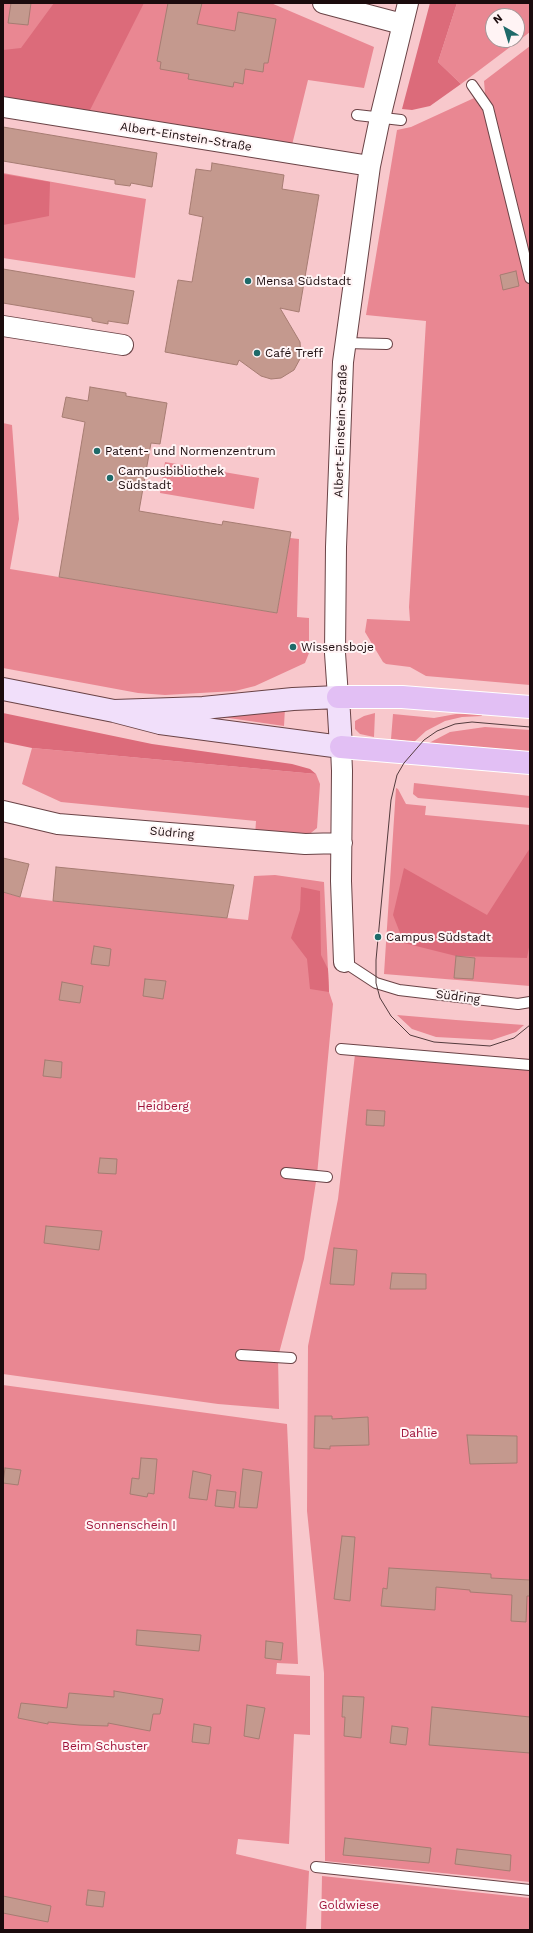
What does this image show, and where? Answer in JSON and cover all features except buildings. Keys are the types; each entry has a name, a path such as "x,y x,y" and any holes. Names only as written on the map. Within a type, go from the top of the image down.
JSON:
{"main road":[{"path":"3,689 114,711 160,722 341,747 530,763"},
{"path":"114,711 203,708 293,699 338,697 402,697 530,707"},
{"name":"Südring","path":"338,697 341,747"}],"street":[{"path":"323,3 402,24"},
{"name":"Albert-Einstein-Straße","path":"338,697 335,653 336,547 343,362 370,166 408,3"},
{"name":"Albert-Einstein-Straße","path":"3,107 370,166"},
{"path":"3,326 123,345"},
{"name":"Südring","path":"341,747 341,881 344,962"},
{"name":"Südring","path":"3,811 58,824 304,844 342,843"}],"lane":[{"path":"472,85 488,108 530,278"},
{"path":"357,115 401,120"},
{"path":"346,343 386,344"},
{"name":"Südring","path":"344,962 376,983 399,990 518,1004 530,1002"},
{"path":"341,1049 530,1065"},
{"path":"286,1173 327,1177"},
{"path":"241,1355 291,1358"},
{"path":"316,1867 530,1890"}],"green space":[{"path":"3,3 271,3 374,47 364,88 308,80 291,149 3,99"},
{"path":"457,3 530,3 530,32 525,36 525,8 485,8 485,48 509,48 461,84 438,62"},
{"path":"530,46 530,685 426,676 410,667 386,664 383,662 365,632 367,619 410,621 409,607 426,321 366,315 397,130 411,127 485,93 484,81"},
{"path":"3,173 146,199 135,278 3,258"},
{"path":"3,423 12,425 19,519 10,569 277,613 290,538 299,539 297,617 309,618 309,653 305,663 255,686 235,691 165,695 138,693 3,668"},
{"path":"165,462 259,478 254,509 160,493"},
{"path":"285,708 284,726 215,716"},
{"path":"375,713 374,737 360,734 355,729 355,721 364,716"},
{"path":"481,713 482,716 462,717 445,721 426,731 414,742 391,739 393,714 434,718 456,714"},
{"path":"485,727 530,730 530,752 429,743 450,732"},
{"path":"32,748 316,774 320,784 317,828 306,837 255,836 256,821 61,802 22,784"},
{"path":"414,783 530,796 530,808 418,798 413,794"},
{"path":"396,788 406,804 426,806 425,815 530,825 530,986 384,974"},
{"name":"Heidberg","path":"275,875 324,882 329,992 333,1004 317,1175 304,1259 278,1357 279,1409 218,1404 3,1374 3,892 20,897 53,901 248,920 254,876"},
{"path":"397,1015 524,1025 516,1032 492,1040 436,1037 412,1029"},
{"name":"Dahlie","path":"356,1046 530,1059 530,1882 325,1861 324,1673 307,1511 308,1346 338,1199"},
{"path":"3,1385 287,1424 298,1664 277,1663 276,1674 310,1676 310,1735 294,1734 289,1844 238,1839 236,1854 309,1871 306,1930 3,1930"},
{"name":"Goldwiese","path":"322,1876 530,1898 530,1930 321,1930"}],"shaded area":[{"path":"54,3 144,3 88,114 3,99 3,50 21,48"},
{"path":"430,3 457,3 438,62 461,84 430,106 412,110 402,109"},
{"path":"3,174 50,182 49,216 3,225"},
{"path":"3,713 152,744 292,764 310,769 316,774 32,748 3,742"},
{"path":"530,848 530,942 527,958 456,956 404,943 393,915 404,868 487,915"},
{"path":"301,887 320,891 321,955 328,969 329,992 310,989 307,959 291,938 300,910"}],"tram line":[{"path":"530,727 472,722 455,724 437,731 424,740 404,763 397,775 391,800 376,960 376,983 380,998 391,1016 410,1035 434,1042 490,1046 514,1038 530,1025"}],"place":[{"name":"Mensa Südstadt","path":"248,281"},
{"name":"Café Treff","path":"257,353"},
{"name":"Patent- und Normenzentrum","path":"97,451"},
{"name":"Campusbibliothek Südstadt","path":"110,478"},
{"name":"Wissensboje","path":"293,647"},
{"name":"Campus Südstadt","path":"378,937"}],"park label":[{"name":"Sonnenschein I","path":"131,1525"},
{"name":"Beim Schuster","path":"105,1746"}]}
